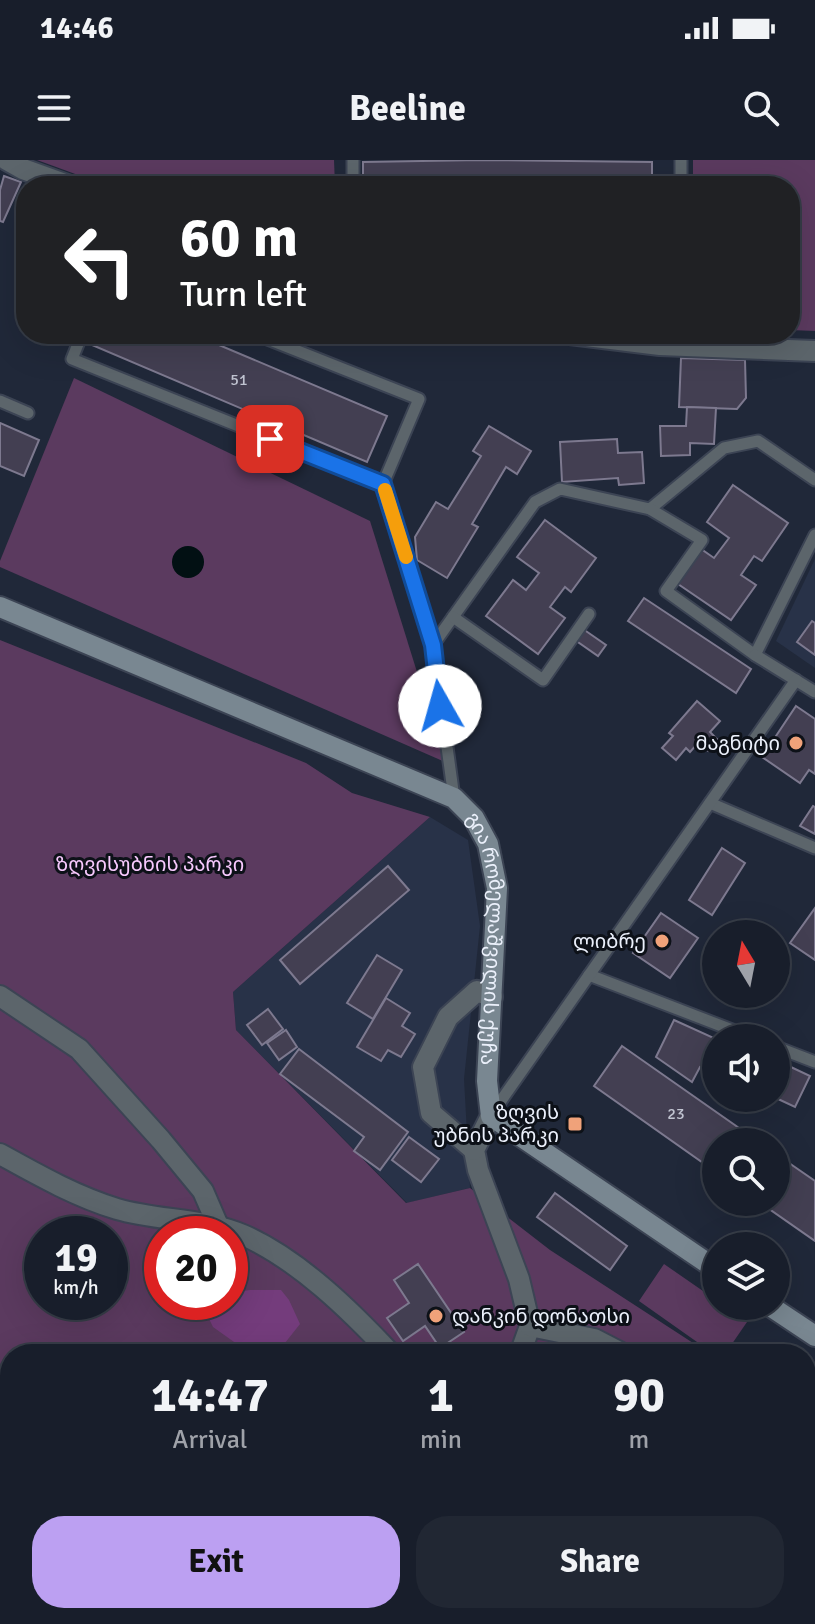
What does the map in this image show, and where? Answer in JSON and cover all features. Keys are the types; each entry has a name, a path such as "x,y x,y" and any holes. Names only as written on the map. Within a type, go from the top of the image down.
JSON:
{"street":[{"path":"7,160 42,176"},
{"path":"652,344 815,351"},
{"name":"გია რომელაშვილის ქუჩა","path":"0,607 454,798 474,818 488,844 497,888 487,1081 491,1116"},
{"path":"474,1150 431,1113 423,1067 448,1017 477,991 492,997"},
{"path":"0,996 79,1049 203,1191 214,1216"},
{"path":"524,1344 530,1326 519,1279 478,1170 474,1150 491,1116 702,1259"},
{"path":"0,1154 53,1184 119,1209 156,1216"},
{"path":"248,1239 289,1263 357,1317 382,1344"},
{"path":"790,1319 815,1336"},
{"path":"530,1326 594,1339 604,1344"}],"lane":[{"path":"78,344 72,359 383,484"},
{"path":"280,344 419,399 383,484 433,645 454,798"},
{"path":"0,401 28,413"},
{"path":"650,509 724,448 758,441 815,480"},
{"path":"433,645 535,502 560,489 650,509 702,540 666,591 755,655 815,692"},
{"path":"755,655 815,535"},
{"path":"453,617 543,680 589,614"},
{"path":"491,1116 796,680"},
{"path":"710,803 815,848"},
{"path":"589,975 717,1024"},
{"path":"790,1052 815,1062"}],"shaded area":[{"path":"188,546 199,551 204,562 199,573 188,578 177,573 172,562 177,551"},
{"path":"815,559 815,668 776,641"},
{"path":"430,817 468,840 480,926 464,1079 470,1188 407,1203 236,1030 233,992"},
{"path":"250,1290 281,1290 300,1324 284,1344 237,1344 213,1327 210,1320 248,1320"}],"green space":[{"path":"37,160 334,160 335,176 81,176"},
{"path":"693,160 815,160 815,331 800,330 800,176 693,176"},
{"path":"74,378 370,521 445,762 0,567"},
{"name":"ზღვისუბნის პარკი","path":"0,640 306,763 352,793 430,817 233,992 236,1030 406,1203 470,1188 550,1250 695,1344 0,1344"},
{"path":"664,1264 702,1290 702,1320 747,1322 732,1344 700,1344 639,1301"}],"building":[{"path":"363,162 652,162 652,176 363,176"},
{"path":"4,176 16,180 16,193 3,222 0,221 0,190"},
{"path":"217,344 387,416 367,462 92,345"},
{"path":"681,358 745,360 746,398 737,409 679,407"},
{"path":"687,407 716,408 714,444 690,443 690,455 661,456 660,426 686,426"},
{"path":"0,423 39,440 24,476 0,466"},
{"path":"489,426 531,451 517,474 506,467 472,524 478,527 447,578 417,560 415,537 436,502 448,509 481,456 473,451"},
{"path":"617,439 618,453 642,452 644,483 619,485 618,478 562,482 560,442"},
{"path":"733,485 788,523 762,561 754,556 741,575 756,585 731,620 678,584 701,549 714,558 729,538 707,522"},
{"path":"545,520 596,558 571,592 565,587 550,607 565,618 538,654 486,616 513,580 526,590 539,573 517,557"},
{"path":"644,598 751,669 736,693 628,621"},
{"path":"812,621 815,623 815,655 797,642"},
{"path":"583,629 606,645 598,656 575,640"},
{"path":"697,701 720,721 710,732 718,740 708,751 698,743 690,752 686,748 676,760 662,748 673,736 669,733"},
{"path":"796,706 815,719 815,774 809,770 800,783 762,757"},
{"path":"815,807 815,834 800,826"},
{"path":"722,848 745,863 712,915 689,900"},
{"path":"388,866 409,890 300,984 280,960"},
{"path":"815,908 815,960 790,943"},
{"path":"661,913 698,938 670,978 633,953"},
{"path":"377,955 402,970 373,1019 347,1003"},
{"path":"386,998 410,1013 402,1026 415,1034 401,1057 388,1050 381,1061 357,1047"},
{"path":"268,1009 283,1029 262,1045 247,1025"},
{"path":"674,1020 702,1033 702,1068 692,1082 656,1057"},
{"path":"286,1030 297,1047 279,1060 267,1043"},
{"path":"622,1046 702,1102 702,1112 716,1112 739,1128 702,1128 702,1162 594,1086"},
{"path":"299,1049 408,1132 380,1170 354,1151 364,1137 280,1074"},
{"path":"790,1067 810,1076 795,1107 790,1105"},
{"path":"409,1137 439,1159 421,1182 392,1160"},
{"path":"790,1164 815,1181 815,1241 779,1216 790,1216"},
{"path":"555,1193 627,1246 610,1270 537,1217"},
{"path":"418,1264 464,1332 446,1344 437,1344 425,1326 403,1341 387,1318 409,1303 394,1280"}],"slow traffic":[{"path":"385,490 406,557"}],"place":[{"name":"მაგნიტი","path":"796,743"},
{"name":"ლიბრე","path":"662,941"},
{"name":"ზღვის უბნის პარკი","path":"575,1124"},
{"name":"დანკინ დონათსი","path":"436,1316"}],"route":[{"path":"270,439 383,484 433,645 440,706"}]}
